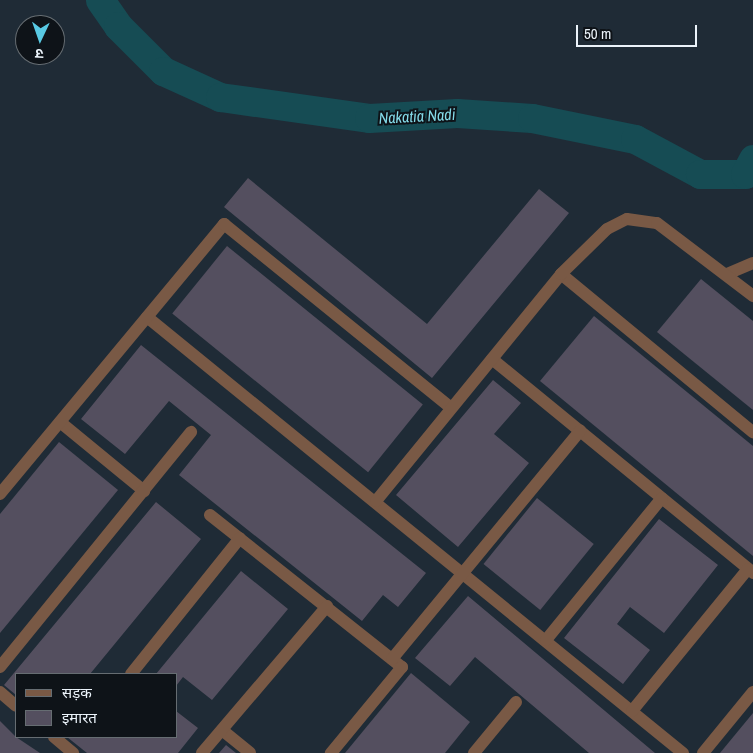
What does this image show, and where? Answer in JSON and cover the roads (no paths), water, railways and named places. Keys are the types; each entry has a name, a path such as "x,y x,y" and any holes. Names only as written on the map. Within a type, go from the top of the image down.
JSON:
{"street":[{"path":"376,501 561,274 607,228 627,219 657,223 727,274 753,296"},
{"path":"0,494 224,224 451,408"},
{"path":"727,274 753,263"},
{"path":"561,274 753,432"},
{"path":"147,317 376,501 683,753"},
{"path":"492,359 751,571 632,711"},
{"path":"60,422 144,491"},
{"path":"392,658 580,431"},
{"path":"0,667 191,432"},
{"path":"546,640 662,498"},
{"path":"210,515 402,667 331,753"},
{"path":"131,673 240,538"},
{"path":"202,753 327,606"},
{"path":"0,692 15,705"},
{"path":"703,753 753,692"},
{"path":"474,753 516,702"},
{"path":"222,730 250,753"},
{"path":"55,738 73,753"}],"waterway":[{"name":"Nakatia Nadi","path":"100,0 118,26 163,71 220,97 369,118 457,113 532,118 635,139 700,174 745,174 753,159"}]}
